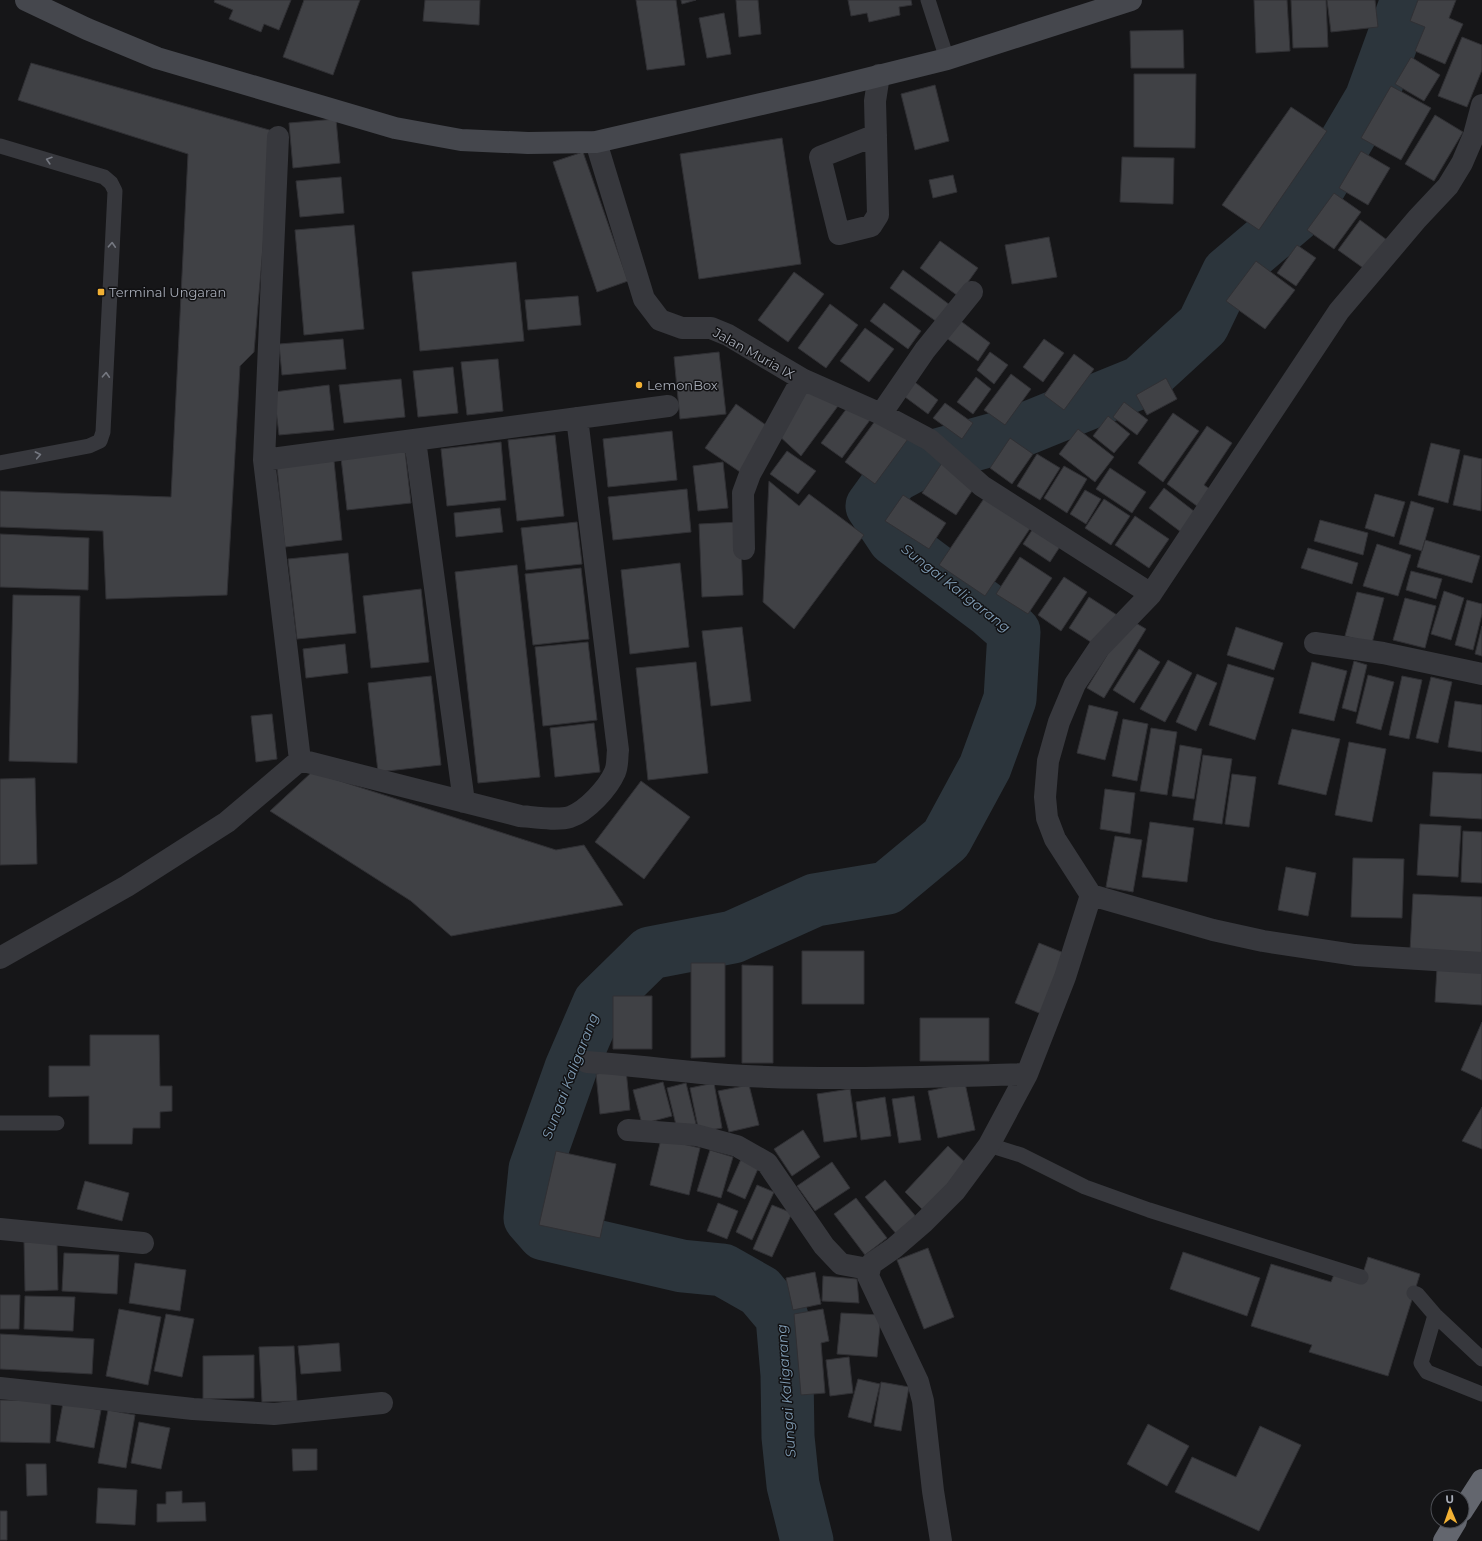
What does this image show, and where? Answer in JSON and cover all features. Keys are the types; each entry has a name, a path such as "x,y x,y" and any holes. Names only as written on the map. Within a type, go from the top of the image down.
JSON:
{"highway":[{"path":"1470,1498 1482,1480"},
{"path":"1444,1541 1451,1529"}],"main road":[{"path":"26,0 87,29 157,58 395,128 461,140 528,143 596,142 879,75 947,58 1131,0"}],"street":[{"path":"876,135 875,101 879,75"},
{"path":"1482,105 1474,135 1462,163 1448,186 1406,231 1339,311 1151,594 1098,648 1075,684 1060,722 1048,761 1045,797 1047,818 1055,839 1091,895 1213,930 1263,941 1355,956 1482,963"},
{"path":"278,137 264,460 300,760"},
{"name":"Jalan Muria IX","path":"596,142 644,299 660,320 682,328 700,327 716,330 802,379 881,414 930,440 982,486 1151,594"},
{"path":"881,414 925,350 972,292"},
{"path":"744,549 743,493 750,474 802,379"},
{"path":"264,460 668,406"},
{"path":"300,760 520,816 544,818 569,817 589,804 606,787 616,770 618,750 577,418"},
{"path":"415,440 464,802"},
{"path":"1315,643 1383,653 1482,674"},
{"path":"0,958 128,886 221,826 300,760"},
{"path":"941,1541 932,1492 923,1401 918,1382 868,1276 868,1269 871,1264 894,1248 923,1223 955,1191 989,1145 1027,1074 1064,977 1091,895"},
{"path":"586,1062 722,1074 776,1076 874,1077 1027,1074"},
{"path":"628,1130 696,1135 743,1149 767,1164 824,1246 841,1264 868,1269"},
{"path":"0,1229 143,1243"},
{"path":"0,1388 193,1409 274,1414 382,1403"}],"lane":[{"path":"928,0 947,58"},
{"path":"0,146 104,177 111,183 115,191 103,432 100,441 89,446 0,463"},
{"path":"0,1123 57,1123"},
{"path":"989,1145 1021,1155 1085,1187 1149,1210 1362,1277"},
{"path":"1414,1293 1417,1294 1435,1315 1482,1359"},
{"path":"1435,1315 1421,1362 1427,1372 1482,1394"}],"building":[{"path":"215,0 291,0 279,30 264,24 261,32 229,19 233,10 214,2"},
{"path":"304,0 360,0 333,75 283,57"},
{"path":"425,0 480,0 479,25 423,21"},
{"path":"636,0 676,0 685,65 647,70"},
{"path":"681,0 696,0 682,4"},
{"path":"736,0 758,0 761,34 739,37"},
{"path":"848,0 911,0 912,5 899,7 900,15 869,22 867,13 851,16"},
{"path":"1254,0 1287,0 1290,51 1256,53"},
{"path":"1291,0 1326,0 1328,47 1293,48"},
{"path":"1327,0 1375,0 1378,27 1331,32"},
{"path":"1418,0 1456,0 1449,18 1463,24 1445,64 1415,51 1425,27 1410,21"},
{"path":"724,13 731,54 707,58 699,18"},
{"path":"1183,30 1184,68 1131,68 1130,31"},
{"path":"1462,37 1482,45 1482,70 1467,107 1438,96"},
{"path":"1411,57 1440,75 1424,101 1395,84"},
{"path":"31,63 273,131 254,352 240,366 227,595 106,599 103,531 0,527 0,491 171,497 188,154 18,100"},
{"path":"1134,74 1196,74 1195,148 1134,147"},
{"path":"935,85 949,141 915,150 901,94"},
{"path":"1391,86 1431,108 1401,160 1361,138"},
{"path":"1291,107 1327,131 1259,230 1222,205"},
{"path":"1435,115 1463,132 1434,181 1405,164"},
{"path":"336,119 340,163 293,168 289,123"},
{"path":"782,138 801,264 699,279 680,154"},
{"path":"1361,151 1390,168 1368,205 1339,188"},
{"path":"583,152 628,281 597,292 553,162"},
{"path":"1122,157 1174,158 1173,204 1120,202"},
{"path":"953,175 957,192 933,198 929,180"},
{"path":"341,177 344,213 300,217 296,181"},
{"path":"1334,193 1361,212 1334,249 1307,230"},
{"path":"1360,220 1387,240 1366,270 1338,250"},
{"path":"354,225 364,329 304,335 295,230"},
{"path":"1049,237 1057,277 1012,284 1005,245"},
{"path":"940,241 978,268 958,296 920,268"},
{"path":"1297,245 1316,258 1296,286 1277,273"},
{"path":"1256,261 1295,290 1265,329 1226,301"},
{"path":"516,262 524,341 420,351 412,272"},
{"path":"903,270 950,305 937,322 890,288"},
{"path":"794,272 824,294 788,342 758,320"},
{"path":"578,296 581,325 528,330 525,300"},
{"path":"884,303 921,331 908,349 870,321"},
{"path":"830,304 858,325 826,368 798,348"},
{"path":"958,319 990,343 978,361 945,337"},
{"path":"865,328 894,349 869,382 840,361"},
{"path":"343,339 346,369 282,375 279,344"},
{"path":"1044,339 1064,353 1043,382 1023,367"},
{"path":"719,352 726,414 680,419 674,357"},
{"path":"990,352 1008,365 994,384 977,370"},
{"path":"1074,354 1094,369 1064,410 1044,395"},
{"path":"498,359 503,411 467,415 461,362"},
{"path":"453,367 458,413 418,417 413,371"},
{"path":"1011,374 1031,389 1005,425 984,410"},
{"path":"976,377 991,389 973,414 957,402"},
{"path":"1166,378 1177,399 1147,415 1136,395"},
{"path":"401,379 405,417 344,423 339,385"},
{"path":"912,380 938,400 928,414 901,394"},
{"path":"329,385 334,430 279,435 274,392"},
{"path":"804,385 838,406 801,456 777,434"},
{"path":"1124,402 1148,420 1137,435 1113,417"},
{"path":"945,403 973,423 962,439 933,418"},
{"path":"736,404 773,430 743,474 705,448"},
{"path":"850,404 870,420 842,458 821,443"},
{"path":"1173,413 1199,431 1163,482 1138,463"},
{"path":"1108,416 1130,434 1114,453 1093,436"},
{"path":"878,417 908,439 875,484 845,462"},
{"path":"1207,426 1232,443 1204,485 1214,492 1201,509 1167,484"},
{"path":"1078,429 1114,457 1095,482 1059,454"},
{"path":"672,431 677,480 608,487 603,439"},
{"path":"555,435 564,516 517,521 508,440"},
{"path":"1010,438 1033,454 1012,484 990,468"},
{"path":"501,442 506,500 447,506 441,449"},
{"path":"1431,443 1460,450 1448,503 1418,495"},
{"path":"405,451 411,503 347,510 341,458"},
{"path":"787,451 816,471 798,494 770,474"},
{"path":"1037,454 1060,468 1040,500 1017,486"},
{"path":"1464,455 1482,459 1481,511 1453,505"},
{"path":"334,461 342,540 285,547 277,467"},
{"path":"723,462 728,508 698,511 693,466"},
{"path":"942,463 976,485 956,515 922,493"},
{"path":"1064,466 1087,479 1067,513 1044,498"},
{"path":"1110,468 1146,492 1132,513 1096,489"},
{"path":"769,481 799,506 809,494 864,535 794,629 763,602"},
{"path":"1164,488 1199,515 1185,535 1149,508"},
{"path":"687,489 691,532 613,540 608,497"},
{"path":"1085,490 1101,499 1086,524 1070,514"},
{"path":"1375,494 1405,502 1394,537 1365,528"},
{"path":"903,495 946,523 929,549 885,521"},
{"path":"985,497 1031,527 985,596 939,565"},
{"path":"1104,499 1130,516 1111,545 1085,528"},
{"path":"1411,501 1434,508 1422,551 1399,544"},
{"path":"500,508 503,532 456,537 454,513"},
{"path":"1135,516 1169,539 1149,568 1115,545"},
{"path":"1320,520 1368,533 1363,555 1314,541"},
{"path":"577,522 582,564 526,570 521,528"},
{"path":"740,522 743,595 702,597 699,524"},
{"path":"1036,524 1063,542 1050,562 1023,544"},
{"path":"0,534 89,538 88,590 0,587"},
{"path":"1425,540 1480,556 1472,583 1417,567"},
{"path":"1377,544 1411,555 1398,596 1363,586"},
{"path":"1308,548 1358,563 1352,584 1301,568"},
{"path":"348,553 356,633 297,639 288,559"},
{"path":"1020,557 1052,578 1028,614 996,594"},
{"path":"680,563 689,647 630,654 621,570"},
{"path":"517,565 540,777 478,783 455,572"},
{"path":"581,568 589,639 533,645 525,574"},
{"path":"1411,571 1442,579 1436,599 1406,590"},
{"path":"1064,577 1087,592 1061,631 1038,615"},
{"path":"421,589 429,662 371,668 363,596"},
{"path":"1444,591 1464,598 1451,640 1431,634"},
{"path":"1357,592 1384,598 1372,643 1345,636"},
{"path":"13,595 80,596 77,763 9,761"},
{"path":"1089,597 1117,615 1097,646 1069,628"},
{"path":"1405,598 1436,606 1425,648 1393,640"},
{"path":"1467,600 1482,604 1482,614 1473,650 1455,645"},
{"path":"1129,619 1146,629 1104,698 1087,688"},
{"path":"1482,626 1482,656 1475,654"},
{"path":"742,627 751,701 711,706 702,631"},
{"path":"1236,627 1283,643 1274,670 1227,655"},
{"path":"588,642 597,720 543,726 535,647"},
{"path":"345,644 348,673 306,678 303,649"},
{"path":"1139,649 1160,662 1134,703 1113,690"},
{"path":"1168,660 1192,673 1165,722 1140,709"},
{"path":"1354,661 1367,665 1356,712 1342,708"},
{"path":"696,662 708,773 648,780 636,668"},
{"path":"1312,662 1347,671 1334,721 1299,713"},
{"path":"1228,664 1274,678 1255,740 1209,725"},
{"path":"1197,674 1217,683 1196,731 1176,722"},
{"path":"1368,675 1394,682 1381,730 1356,723"},
{"path":"431,676 441,765 378,772 368,683"},
{"path":"1402,676 1422,680 1409,739 1389,735"},
{"path":"1431,677 1452,682 1438,743 1416,738"},
{"path":"1455,701 1482,705 1482,752 1448,747"},
{"path":"1089,705 1118,712 1105,760 1077,753"},
{"path":"272,714 277,759 256,762 251,716"},
{"path":"1123,719 1148,724 1137,781 1112,776"},
{"path":"594,723 600,772 555,777 550,728"},
{"path":"1151,728 1177,732 1167,795 1140,791"},
{"path":"1292,729 1340,739 1326,795 1278,784"},
{"path":"1349,742 1386,749 1372,822 1335,815"},
{"path":"1180,745 1202,749 1194,799 1172,796"},
{"path":"1203,755 1232,759 1222,824 1193,820"},
{"path":"312,772 556,850 584,845 623,905 451,936 411,901 270,811"},
{"path":"1433,772 1482,774 1482,819 1430,816"},
{"path":"1232,774 1256,777 1249,827 1225,824"},
{"path":"35,778 37,864 0,865 0,779"},
{"path":"641,781 690,817 644,879 595,842"},
{"path":"1105,789 1135,793 1130,834 1100,829"},
{"path":"1150,822 1194,828 1187,882 1142,877"},
{"path":"1420,824 1461,826 1458,877 1417,875"},
{"path":"1463,831 1482,832 1482,883 1461,882"},
{"path":"1115,836 1142,840 1133,892 1106,887"},
{"path":"1353,858 1404,859 1402,918 1351,917"},
{"path":"1286,867 1316,873 1308,916 1278,910"},
{"path":"1413,894 1482,897 1482,955 1410,951"},
{"path":"1039,943 1069,955 1044,1015 1015,1003"},
{"path":"802,951 864,951 864,1004 802,1004"},
{"path":"691,963 725,963 725,1057 691,1058"},
{"path":"742,965 773,966 773,1063 742,1063"},
{"path":"1437,968 1482,970 1482,1005 1435,1002"},
{"path":"613,996 652,996 652,1049 613,1049"},
{"path":"920,1018 989,1018 989,1061 920,1061"},
{"path":"1482,1022 1482,1080 1461,1070"},
{"path":"90,1035 159,1035 160,1086 172,1086 172,1111 160,1112 160,1128 133,1128 132,1144 89,1144 89,1096 49,1097 49,1066 90,1066"},
{"path":"626,1070 630,1110 600,1114 596,1074"},
{"path":"663,1082 672,1116 642,1124 633,1090"},
{"path":"686,1083 696,1124 677,1129 667,1088"},
{"path":"714,1083 722,1128 699,1132 690,1088"},
{"path":"965,1083 975,1130 938,1138 928,1091"},
{"path":"749,1085 759,1125 729,1132 718,1091"},
{"path":"850,1089 857,1137 824,1142 817,1094"},
{"path":"914,1096 921,1140 899,1143 892,1099"},
{"path":"885,1097 891,1136 861,1140 856,1102"},
{"path":"1482,1107 1482,1149 1462,1141"},
{"path":"803,1130 820,1157 792,1176 774,1149"},
{"path":"661,1139 700,1148 689,1195 650,1185"},
{"path":"948,1146 969,1166 925,1212 905,1192"},
{"path":"710,1150 733,1157 721,1198 697,1191"},
{"path":"556,1151 616,1164 600,1238 539,1225"},
{"path":"742,1157 760,1164 745,1199 727,1191"},
{"path":"832,1162 850,1188 815,1211 797,1186"},
{"path":"885,1180 918,1219 898,1236 865,1197"},
{"path":"85,1181 129,1193 122,1221 77,1209"},
{"path":"757,1185 774,1192 752,1240 736,1232"},
{"path":"856,1198 887,1238 865,1255 834,1214"},
{"path":"718,1203 738,1211 727,1239 707,1231"},
{"path":"772,1205 792,1213 772,1257 753,1249"},
{"path":"57,1241 58,1290 25,1291 24,1242"},
{"path":"928,1248 954,1317 924,1329 897,1260"},
{"path":"1183,1252 1260,1278 1247,1316 1170,1289"},
{"path":"64,1253 119,1255 117,1294 62,1291"},
{"path":"1368,1257 1420,1274 1388,1376 1309,1352 1312,1345 1251,1326 1271,1264 1331,1282 1335,1272 1361,1280"},
{"path":"135,1263 186,1270 180,1311 129,1303"},
{"path":"815,1272 821,1304 793,1310 786,1278"},
{"path":"823,1276 857,1279 859,1303 822,1301"},
{"path":"0,1295 20,1295 19,1329 0,1329"},
{"path":"25,1296 75,1297 73,1331 24,1329"},
{"path":"119,1309 161,1317 148,1385 106,1376"},
{"path":"823,1309 829,1341 821,1343 825,1393 801,1395 794,1314"},
{"path":"841,1313 881,1315 877,1357 837,1354"},
{"path":"166,1314 194,1319 182,1377 154,1371"},
{"path":"0,1334 94,1339 92,1374 0,1369"},
{"path":"339,1343 341,1371 301,1374 298,1346"},
{"path":"294,1346 297,1401 262,1402 259,1347"},
{"path":"254,1355 254,1398 203,1399 203,1356"},
{"path":"849,1357 853,1393 830,1396 826,1360"},
{"path":"858,1379 880,1384 871,1423 848,1417"},
{"path":"881,1382 909,1387 901,1431 874,1426"},
{"path":"0,1400 51,1401 50,1443 0,1442"},
{"path":"63,1403 101,1410 94,1448 56,1441"},
{"path":"108,1410 135,1415 126,1468 98,1463"},
{"path":"139,1422 170,1428 161,1469 131,1463"},
{"path":"1148,1424 1189,1446 1167,1486 1127,1464"},
{"path":"1260,1426 1301,1445 1259,1531 1175,1492 1192,1457 1236,1477"},
{"path":"292,1449 317,1449 317,1470 293,1471"},
{"path":"26,1464 46,1464 47,1495 27,1496"},
{"path":"98,1488 137,1490 135,1525 96,1523"},
{"path":"182,1491 182,1503 205,1502 206,1521 157,1522 157,1504 166,1504 166,1492"},
{"path":"0,1511 7,1511 7,1540 0,1540"}],"waterway":[{"name":"Sungai Kaligarang","path":"807,1541 793,1485 788,1437 787,1375 782,1317 760,1291 723,1270 682,1266 544,1234 530,1218 535,1169 571,1068 599,1003 650,953 733,937 815,900 887,888 946,839 985,767 1010,699 1014,632 990,611 894,539 872,506 893,477 930,457 1013,434 1141,382 1203,325 1228,273 1309,204 1371,99 1407,0"}],"place":[{"name":"Terminal Ungaran","path":"101,292"},
{"name":"LemonBox","path":"639,385"}]}
